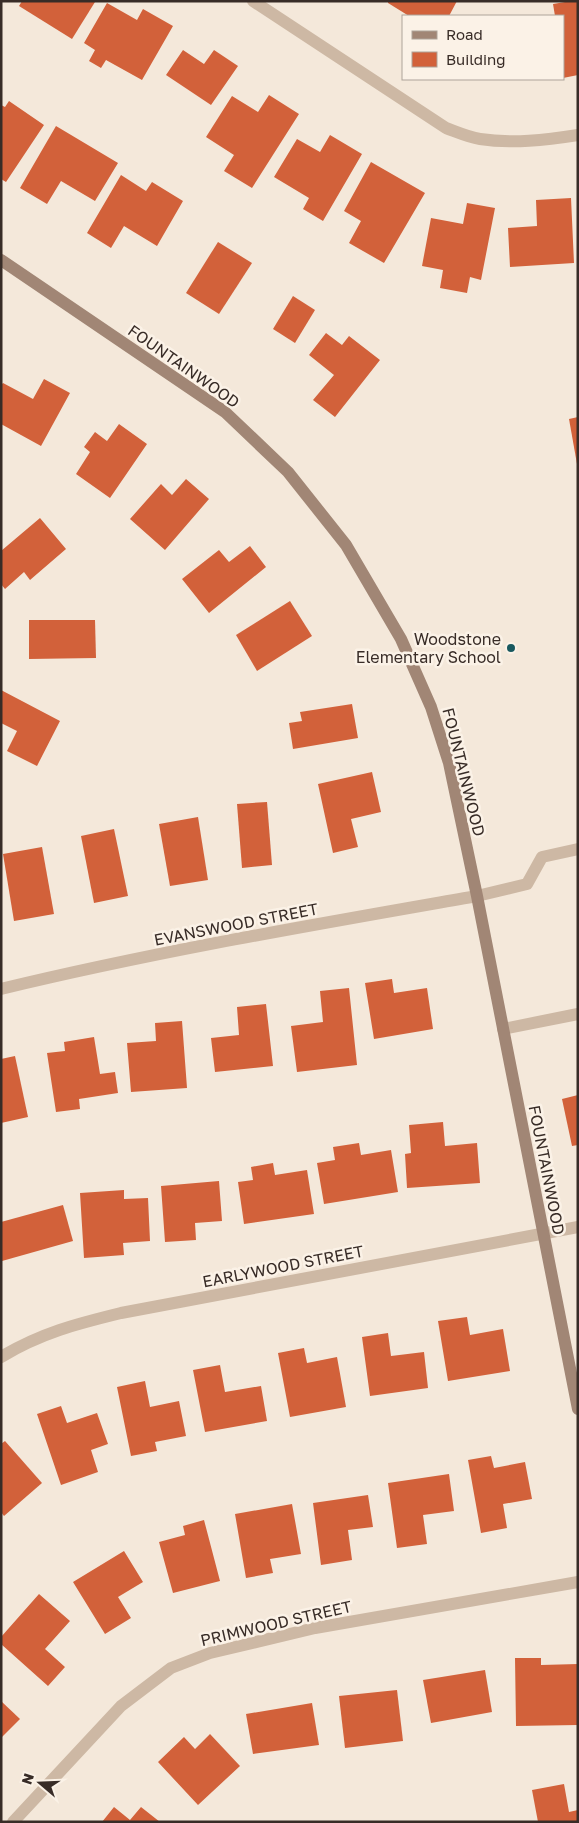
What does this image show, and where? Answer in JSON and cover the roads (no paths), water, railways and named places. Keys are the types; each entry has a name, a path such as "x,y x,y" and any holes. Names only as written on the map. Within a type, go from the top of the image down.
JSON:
{"street":[{"path":"253,1 446,128 478,139 506,142 552,139 578,134"},
{"name":"FOUNTAINWOOD","path":"1,260 225,412 288,472 346,545 401,639 432,707 449,764 477,896 578,1409"},
{"name":"EVANSWOOD STREET","path":"1,989 246,937 477,896 527,884 542,857 578,849"},
{"path":"503,1029 578,1014"},
{"name":"EARLYWOOD STREET","path":"1,1357 25,1342 71,1325 121,1313 578,1227"},
{"name":"PRIMWOOD STREET","path":"14,1822 121,1706 171,1668 210,1653 315,1628 578,1582"}],"place":[{"name":"Woodstone Elementary School","path":"511,648"}]}
